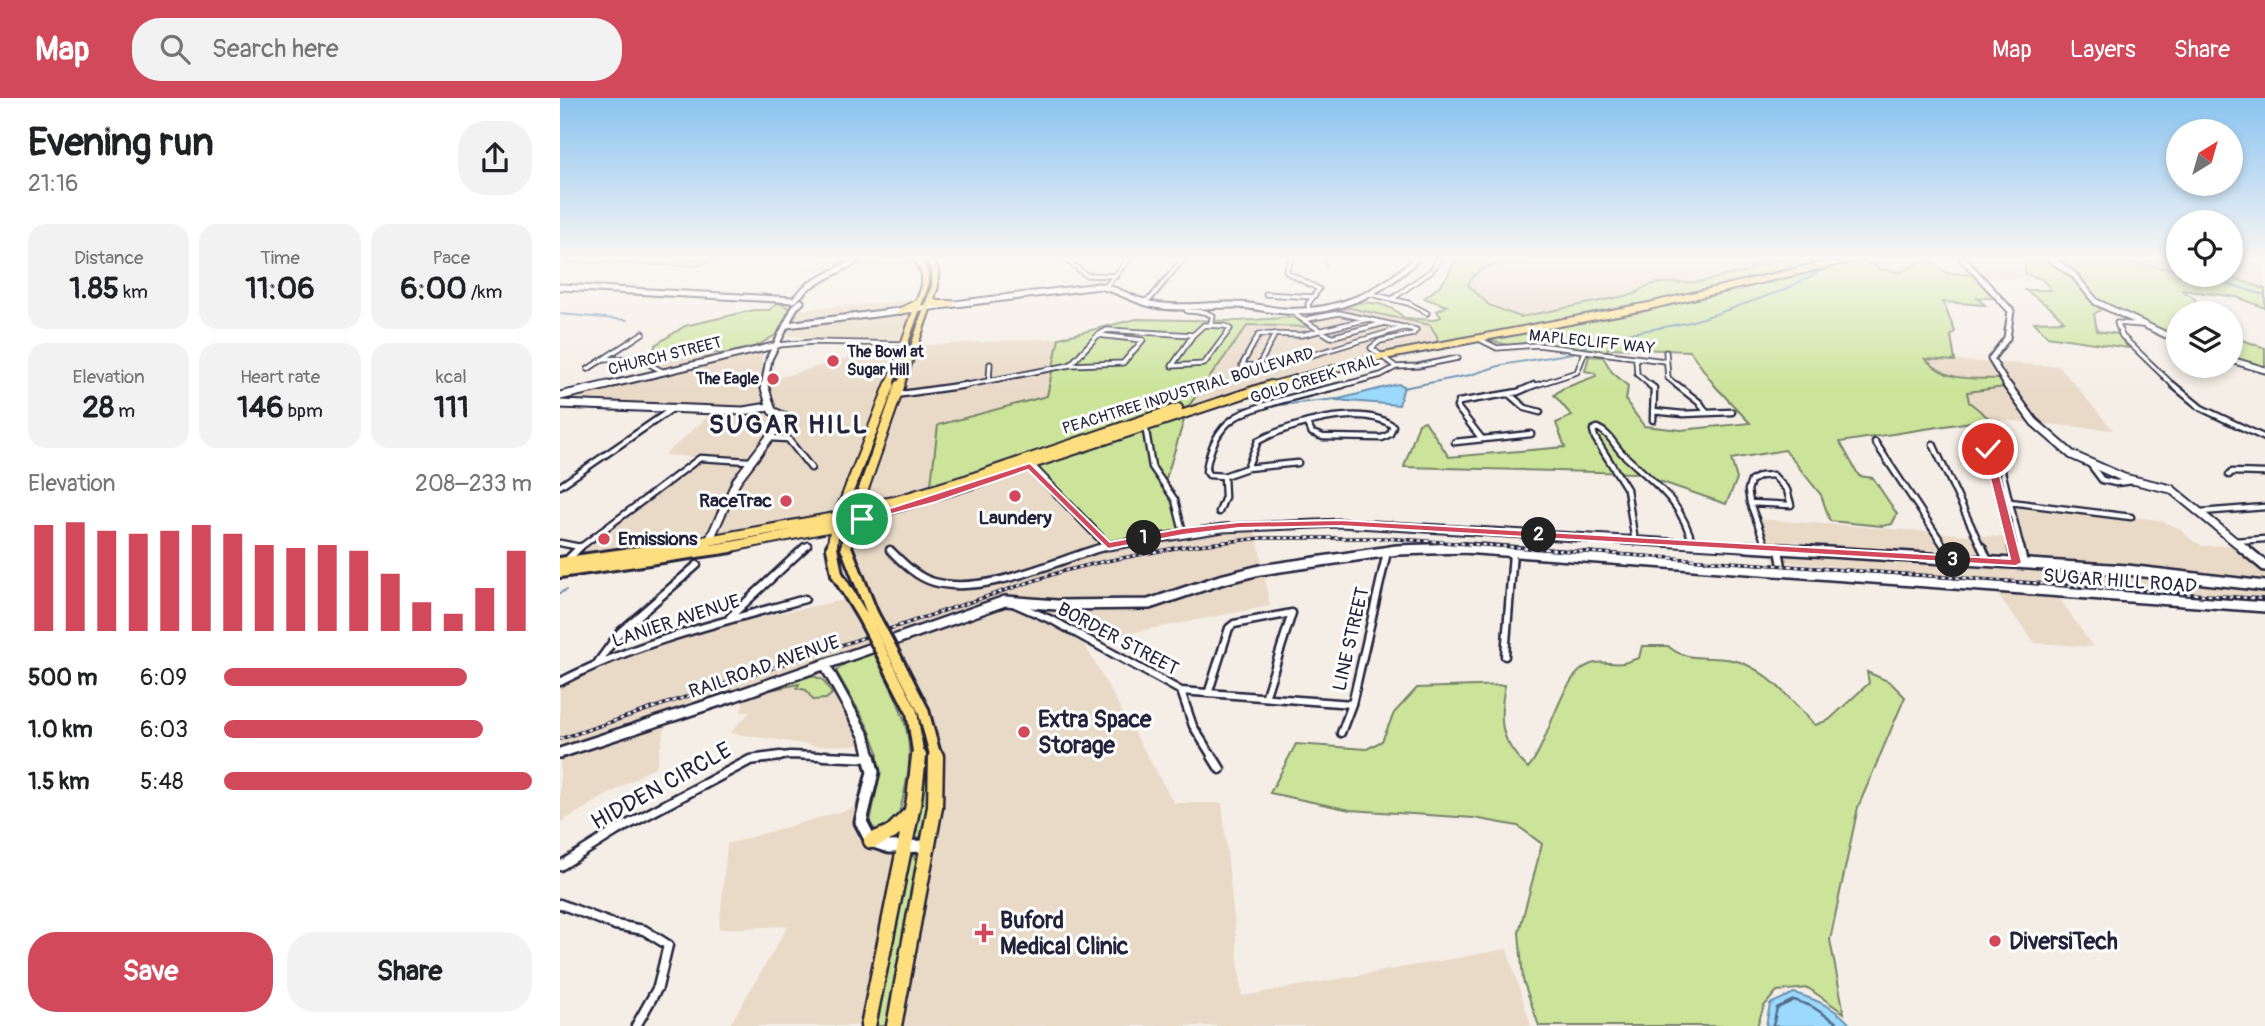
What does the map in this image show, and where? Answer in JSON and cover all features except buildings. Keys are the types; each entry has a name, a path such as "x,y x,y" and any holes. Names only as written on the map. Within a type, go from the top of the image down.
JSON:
{"highway":[{"path":"868,615 834,568 830,555 831,541 918,302"},
{"path":"867,1026 912,809 918,775 919,742 912,712 889,656 868,615 846,552 852,518 928,302"},
{"path":"927,307 951,304"},
{"path":"927,307 942,305"},
{"path":"901,311 916,309"},
{"path":"901,311 916,309"},
{"path":"859,497 861,502 873,505 892,502"},
{"name":"PEACHTREE INDUSTRIAL BOULEVARD","path":"705,547 852,518"},
{"name":"PEACHTREE INDUSTRIAL BOULEVARD","path":"562,566 783,538 837,521"},
{"path":"783,538 822,534 831,541"},
{"path":"889,656 926,713 936,751 937,783 928,846 894,1026"},
{"path":"871,841 900,827 912,809"}],"main road":[{"name":"PEACHTREE INDUSTRIAL BOULEVARD","path":"852,518 943,497 1028,463 1144,422 1232,396 1381,356 1639,302"},
{"name":"PEACHTREE INDUSTRIAL BOULEVARD","path":"1381,356 1661,302"},
{"name":"PEACHTREE INDUSTRIAL BOULEVARD","path":"852,518 892,502 1028,463"}],"street":[{"path":"705,547 721,511 749,461 785,417 774,413 769,407 761,382 766,365 788,325 796,302"},
{"path":"942,305 966,302"},
{"path":"1144,302 1186,308 1239,305 1296,311 1347,302"},
{"path":"1309,310 1311,302"},
{"path":"1405,302 1427,313"},
{"path":"2003,302 2011,311 2011,321 2007,338 1993,356 1993,363 2042,434 2090,464 2133,481 2158,482 2200,512 2264,565"},
{"path":"2097,302 2166,335"},
{"path":"916,309 927,307"},
{"path":"1186,308 1187,311 1209,313 1213,316 1210,325"},
{"path":"788,325 901,311"},
{"path":"1296,311 1303,320 1331,337 1386,323"},
{"path":"1303,320 1339,313 1406,327 1417,332 1373,344 1371,348 1381,356"},
{"path":"1368,319 1302,335 1259,334 1242,365 1272,367 1406,327"},
{"path":"2143,325 2117,323 2122,336 2189,399 2201,408 2265,438"},
{"path":"1202,326 1225,326 1230,329 1208,360 1198,366 1172,366 1193,335 1202,326"},
{"path":"1070,365 1098,335 1107,330 1193,335"},
{"path":"588,369 643,333"},
{"path":"1258,367 1275,334"},
{"path":"885,396 950,388 1070,365 1123,363 1143,340 1098,335"},
{"name":"MAPLECLIFF WAY","path":"1477,338 1497,348 1538,345 1665,361"},
{"path":"778,345 813,342 904,344"},
{"name":"CHURCH STREET","path":"560,396 778,345"},
{"path":"1482,439 1457,405 1466,400 1509,394 1545,380 1577,372 1585,352"},
{"path":"1666,352 1668,378 1700,402 1706,412"},
{"name":"GOLD CREEK TRAIL","path":"1224,476 1209,475 1206,471 1206,458 1226,423 1236,416 1381,375 1396,367 1381,356"},
{"path":"602,359 636,358 664,372"},
{"path":"1396,367 1418,366 1458,358"},
{"path":"1636,359 1637,374 1654,388 1653,420"},
{"path":"989,379 990,364"},
{"path":"2243,364 2265,370"},
{"path":"1509,394 1525,408 1540,412"},
{"path":"560,404 749,411 769,407"},
{"path":"560,486 672,409"},
{"path":"1653,411 1683,414 1732,412"},
{"path":"1247,468 1247,462 1258,441 1286,428 1307,424 1360,416 1386,419 1393,426 1391,435 1381,438 1323,437 1312,433 1307,424"},
{"path":"1144,422 1152,467 1175,500 1183,532"},
{"path":"1635,542 1627,489 1595,438 1593,430 1597,428 1611,436 1623,454 1662,485 1688,523 1693,545"},
{"path":"1455,442 1531,434"},
{"path":"769,438 788,439 811,468"},
{"path":"1875,442 1902,478 1940,543 1955,560"},
{"path":"1933,444 1989,561"},
{"path":"1988,449 2020,563"},
{"path":"562,566 580,547 700,458 749,461"},
{"path":"1028,463 1108,545"},
{"path":"1219,512 1224,502 1224,476 1247,468 1298,463"},
{"path":"2001,467 2020,563"},
{"path":"2229,475 2232,471 2265,472"},
{"path":"1750,503 1791,505 1791,499 1782,483 1773,475 1764,475 1748,482 1746,489 1750,503 1767,549"},
{"path":"2010,502 2131,517"},
{"path":"2200,512 2265,507"},
{"path":"890,550 911,570 949,586 997,579 1108,545 1183,532 1263,523 1340,523 2156,572 2263,586"},
{"path":"2234,541 2265,539"},
{"path":"560,543 580,547"},
{"path":"728,619 808,545"},
{"name":"SUGAR HILL ROAD","path":"1387,552 1452,548 2265,607"},
{"path":"1779,550 1783,573"},
{"path":"1005,601 1057,605 1149,604 1220,580 1260,570 1387,552"},
{"name":"LINE STREET","path":"1341,733 1352,704 1387,552"},
{"path":"1505,656 1513,553"},
{"path":"598,662 620,632 697,565"},
{"name":"LANIER AVENUE","path":"560,682 598,662 728,619 805,599"},
{"name":"RAILROAD AVENUE","path":"560,753 825,665 978,608 1005,601"},
{"name":"BORDER STREET","path":"1005,601 1054,621 1181,691 1266,695 1352,704"},
{"path":"1209,691 1229,628 1234,624 1292,613 1266,695"},
{"path":"825,665 865,737 873,772 862,822 871,841 889,847 928,846"},
{"path":"1181,691 1193,726 1220,769"},
{"name":"HIDDEN CIRCLE","path":"560,866 616,831 750,760 790,755 870,758"},
{"path":"560,904 615,925 644,930 668,945 667,961 657,987 636,1026"}],"shaded area":[{"path":"887,302 928,302 910,346 1059,338 1047,396 938,425 1034,462 1069,506 1109,544 1255,526 1270,606 1083,642 1174,803 1222,803 1242,996 1507,949 1531,1026 729,1026 788,926 719,929 727,844 853,808 868,769 861,751 862,745 817,746 730,733 750,712 741,712 747,688 668,714 656,766 560,823 560,684 683,633 858,597 847,565 848,521 728,552 561,574 582,548 702,458 664,455 710,415 560,407 560,397 663,371 652,361 687,349 726,354 762,343 762,383 863,353 871,345 777,334 789,310"},
{"path":"1486,302 1593,302 1520,317"},
{"path":"1350,308 1430,325 1437,336 1438,347 1331,370 1188,407 1248,325 1306,327 1297,317 1314,311"},
{"path":"1924,359 2059,366 2113,430 1990,419 1969,402 1967,392 2004,387 2002,379 1959,378 1940,374"},
{"path":"2016,506 2160,520 2180,529 2203,546 2237,545 2265,566 2265,601 2075,582 2060,599 2093,647 2035,643 1987,581 1774,561 1758,519 2015,538"}],"green space":[{"path":"1365,302 1384,305 1404,318 1433,320 1441,317 1437,311 1447,306 1436,302 1486,302 1520,317 1593,302 1943,302 1955,331 1951,336 1955,361 1925,359 1952,376 2002,379 2005,387 1967,392 1969,402 1990,419 1840,442 1859,476 1873,478 1897,514 1892,524 1882,526 1830,521 1821,495 1785,450 1731,459 1737,479 1726,504 1636,473 1404,467 1419,423 1425,421 1449,457 1565,447 1556,423 1572,416 1554,395 1562,389 1596,376 1595,373 1585,371 1589,356 1603,357 1612,372 1628,386 1626,401 1644,426 1681,430 1750,423 1715,386 1690,351 1608,348 1607,352 1531,342 1508,345 1474,336 1438,347 1437,336 1430,325 1350,308 1314,311"},
{"path":"1947,302 1982,302 1985,305"},
{"path":"2043,302 2166,302 2166,333 2102,309 2094,314 2097,331 2118,334 2128,348 2047,336 2034,322 2064,321"},
{"path":"2251,302 2265,302 2265,308"},
{"path":"778,303 790,308 777,334 757,346 726,354 687,349 652,361 655,345 685,326 754,310 769,310"},
{"path":"1297,317 1307,327 1248,325 1188,407 1165,482 1178,508 1181,536 1109,544 1069,506 1034,462 930,492 938,425 1047,396 1059,338 1136,319 1238,321"},
{"path":"2243,340 2265,348 2265,368 2243,362"},
{"path":"1642,646 1668,646 1684,655 1731,660 1751,667 1781,689 1815,725 1829,720 1869,683 1867,672 1890,682 1905,697 1858,807 1830,940 1844,1013 1808,988 1777,991 1764,1006 1757,1026 1539,1026 1523,980 1519,932 1542,844 1518,826 1474,818 1350,810 1270,793 1296,744 1367,749 1382,741 1394,713 1417,688 1505,685 1503,731 1512,749 1528,768 1543,743 1563,695 1580,671 1595,663 1625,663 1639,658"},
{"path":"872,650 902,714 909,750 908,770 897,820 879,830 873,828 870,822 878,783 878,752 868,727 836,671 848,661"},
{"path":"809,674 823,680 832,694 826,699 813,700 806,690 797,688 799,684 755,693"},
{"path":"925,723 933,765 926,830 918,839 914,833 925,767 921,724"},
{"path":"913,855 916,861 905,944 888,1026 874,1026 908,862"}],"water":[{"path":"1398,384 1404,386 1399,405 1335,400"},
{"path":"1794,993 1826,1005 1840,1014 1851,1026 1766,1026 1770,1004"}],"waterway":[{"path":"1581,348 1620,335 1686,323 1749,302"},
{"path":"560,314 627,320"},
{"path":"1403,388 1470,375 1502,365 1573,353"},
{"path":"1270,406 1336,399"},
{"path":"1241,408 1254,407"},
{"path":"560,593 566,590"}],"railway":[{"path":"560,739 1060,572 1181,547 1261,538 1384,538 2265,599"}],"place":[{"name":"The Bowl at Sugar Hill","path":"833,361"},
{"name":"The Eagle","path":"773,379"},
{"name":"Laundery","path":"1015,496"},
{"name":"RaceTrac","path":"786,501"},
{"name":"Emissions","path":"604,539"},
{"name":"Extra Space Storage","path":"1024,732"},
{"name":"Buford Medical Clinic","path":"984,933"},
{"name":"DiversiTech","path":"1995,941"}],"district":[{"name":"SUGAR HILL","path":"789,425"}],"route":[{"path":"862,519 933,500 1030,466 1108,545 1239,525 1340,523 2016,563 1988,449"}]}
